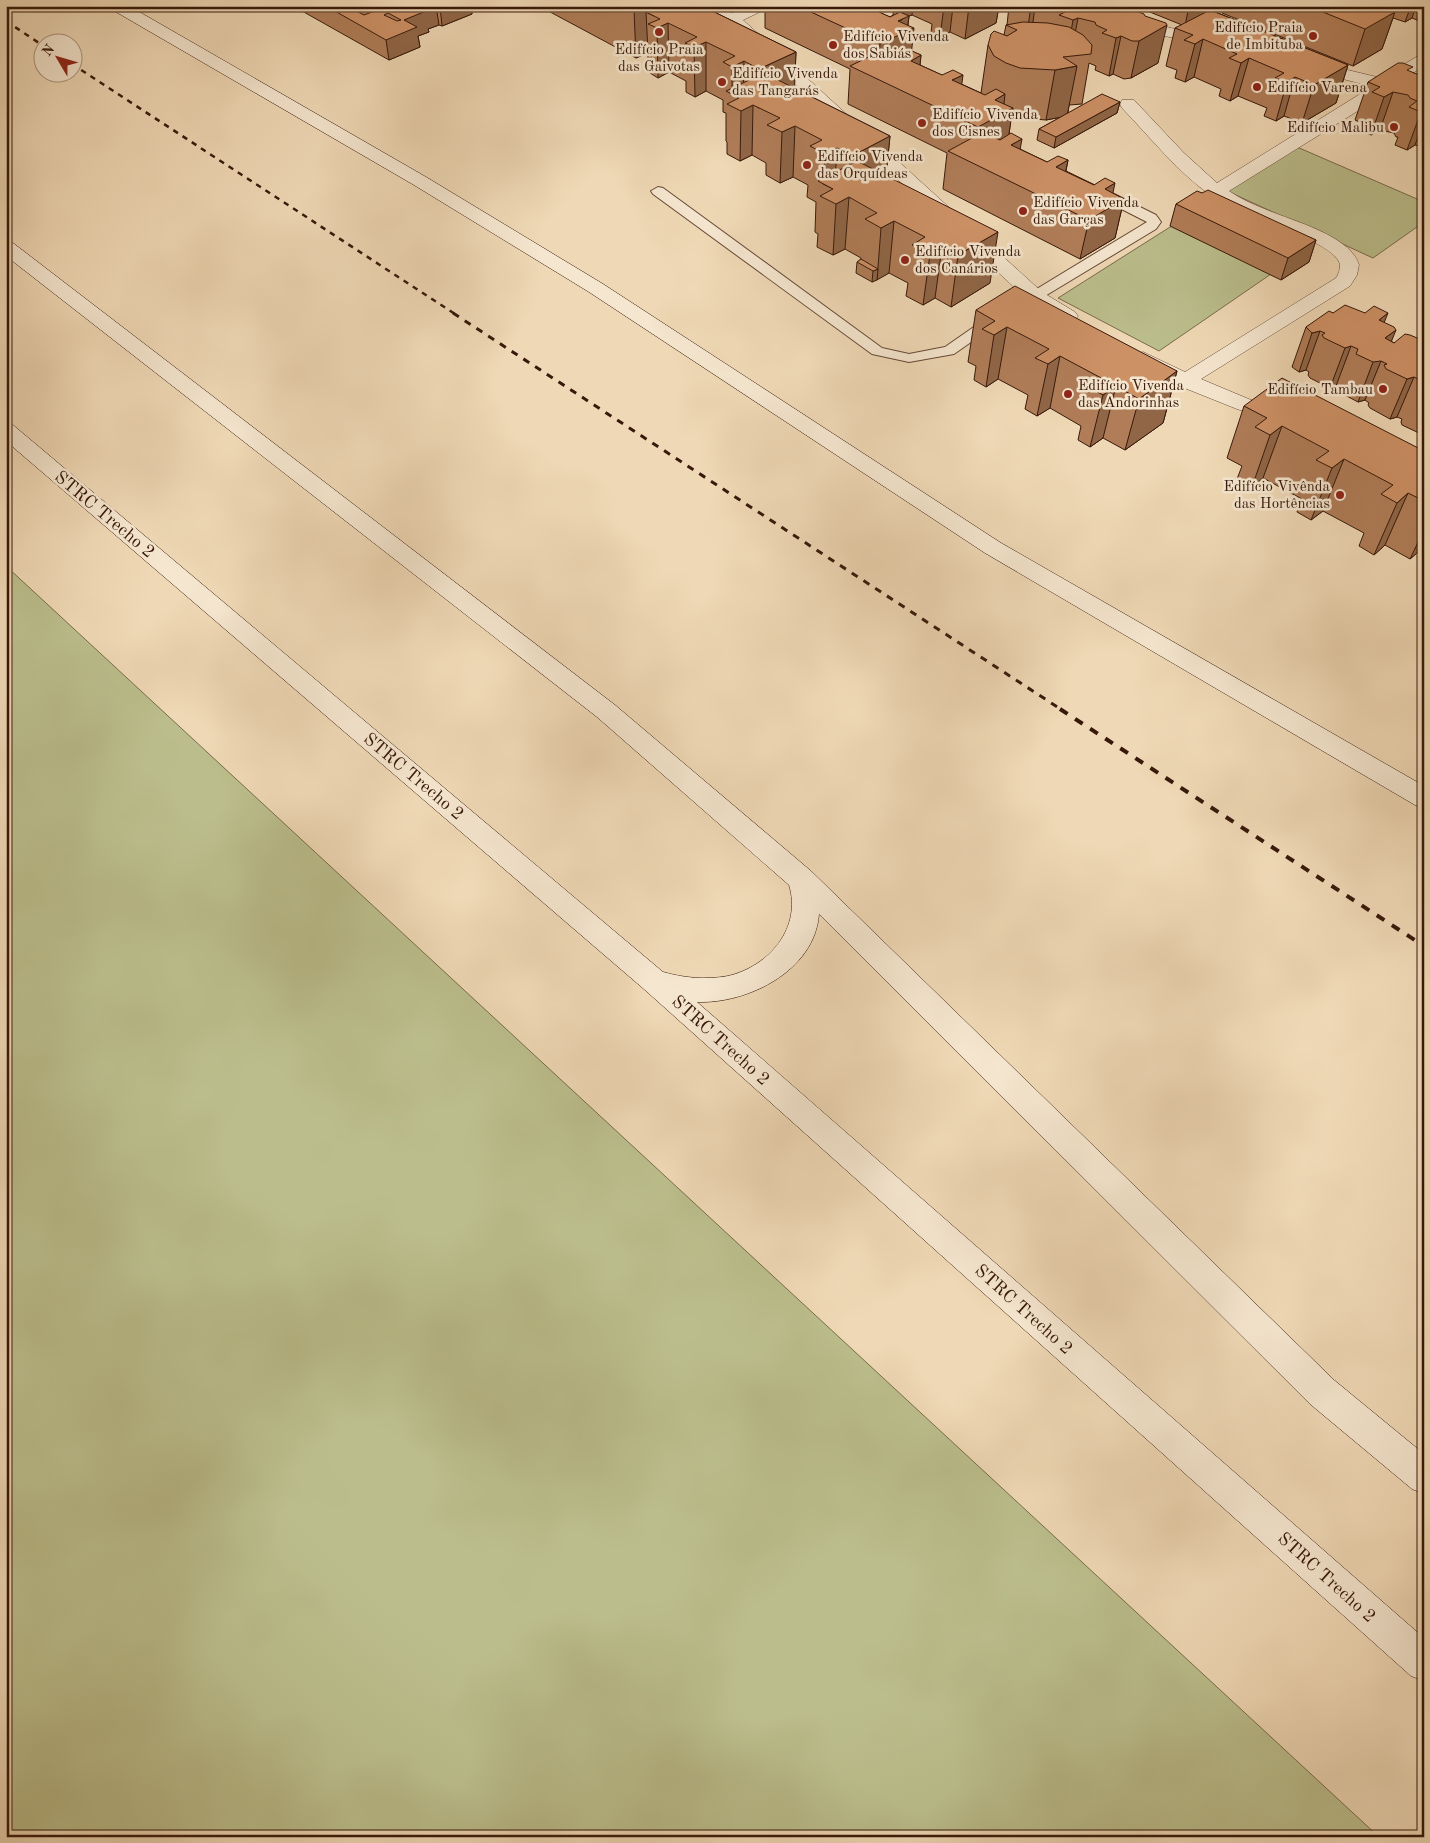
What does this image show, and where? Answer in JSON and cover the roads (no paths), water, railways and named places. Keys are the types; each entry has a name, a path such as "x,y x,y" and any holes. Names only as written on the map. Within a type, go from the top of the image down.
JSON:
{"street":[{"path":"117,6 420,181 596,288 992,548 1424,798"},
{"path":"708,6 732,19 1035,296 1084,325"},
{"path":"732,19 760,6"},
{"path":"1061,6 1224,45"},
{"path":"1384,84 1424,60"},
{"path":"1291,61 1384,84 1424,98"},
{"path":"1216,191 1371,96"},
{"path":"1128,104 1194,173 1216,191 1244,207 1324,241 1346,256 1350,266 1350,273 1343,282 1184,381"},
{"path":"6,247 606,711 801,879 1322,1392 1424,1476"},
{"path":"1126,348 1184,381 1255,409 1300,423"},
{"name":"STRC Trecho 2","path":"6,430 655,982 1424,1664"},
{"path":"655,982 681,989 709,990 736,986 761,976 782,961 796,942 805,921 807,900 801,879"}],"lane":[{"path":"658,191 877,351 909,358 949,351 1009,309 1035,296 1151,226 1154,222 1151,218 1083,184"}],"railway":[{"path":"6,21 32,38"},
{"path":"82,71 455,314"},
{"path":"453,313 1062,710"},
{"path":"1060,709 1424,946"}],"place":[{"name":"Edifício Praia das Gaivotas","path":"659,32"},
{"name":"Edifício Praia de Imbituba","path":"1313,36"},
{"name":"Edifício Vivenda dos Sabiás","path":"833,45"},
{"name":"Edifício Vivenda das Tangarás","path":"722,82"},
{"name":"Edifício Varena","path":"1257,87"},
{"name":"Edifício Vivenda dos Cisnes","path":"922,123"},
{"name":"Edifício Malibu","path":"1394,127"},
{"name":"Edifício Vivenda das Orquídeas","path":"807,165"},
{"name":"Edifício Vivenda das Garças","path":"1023,211"},
{"name":"Edifício Vivenda dos Canários","path":"905,260"},
{"name":"Edifício Tambau","path":"1383,389"},
{"name":"Edifício Vivenda das Andorinhas","path":"1068,394"},
{"name":"Edifício Vivênda das Hortências","path":"1340,495"}]}
